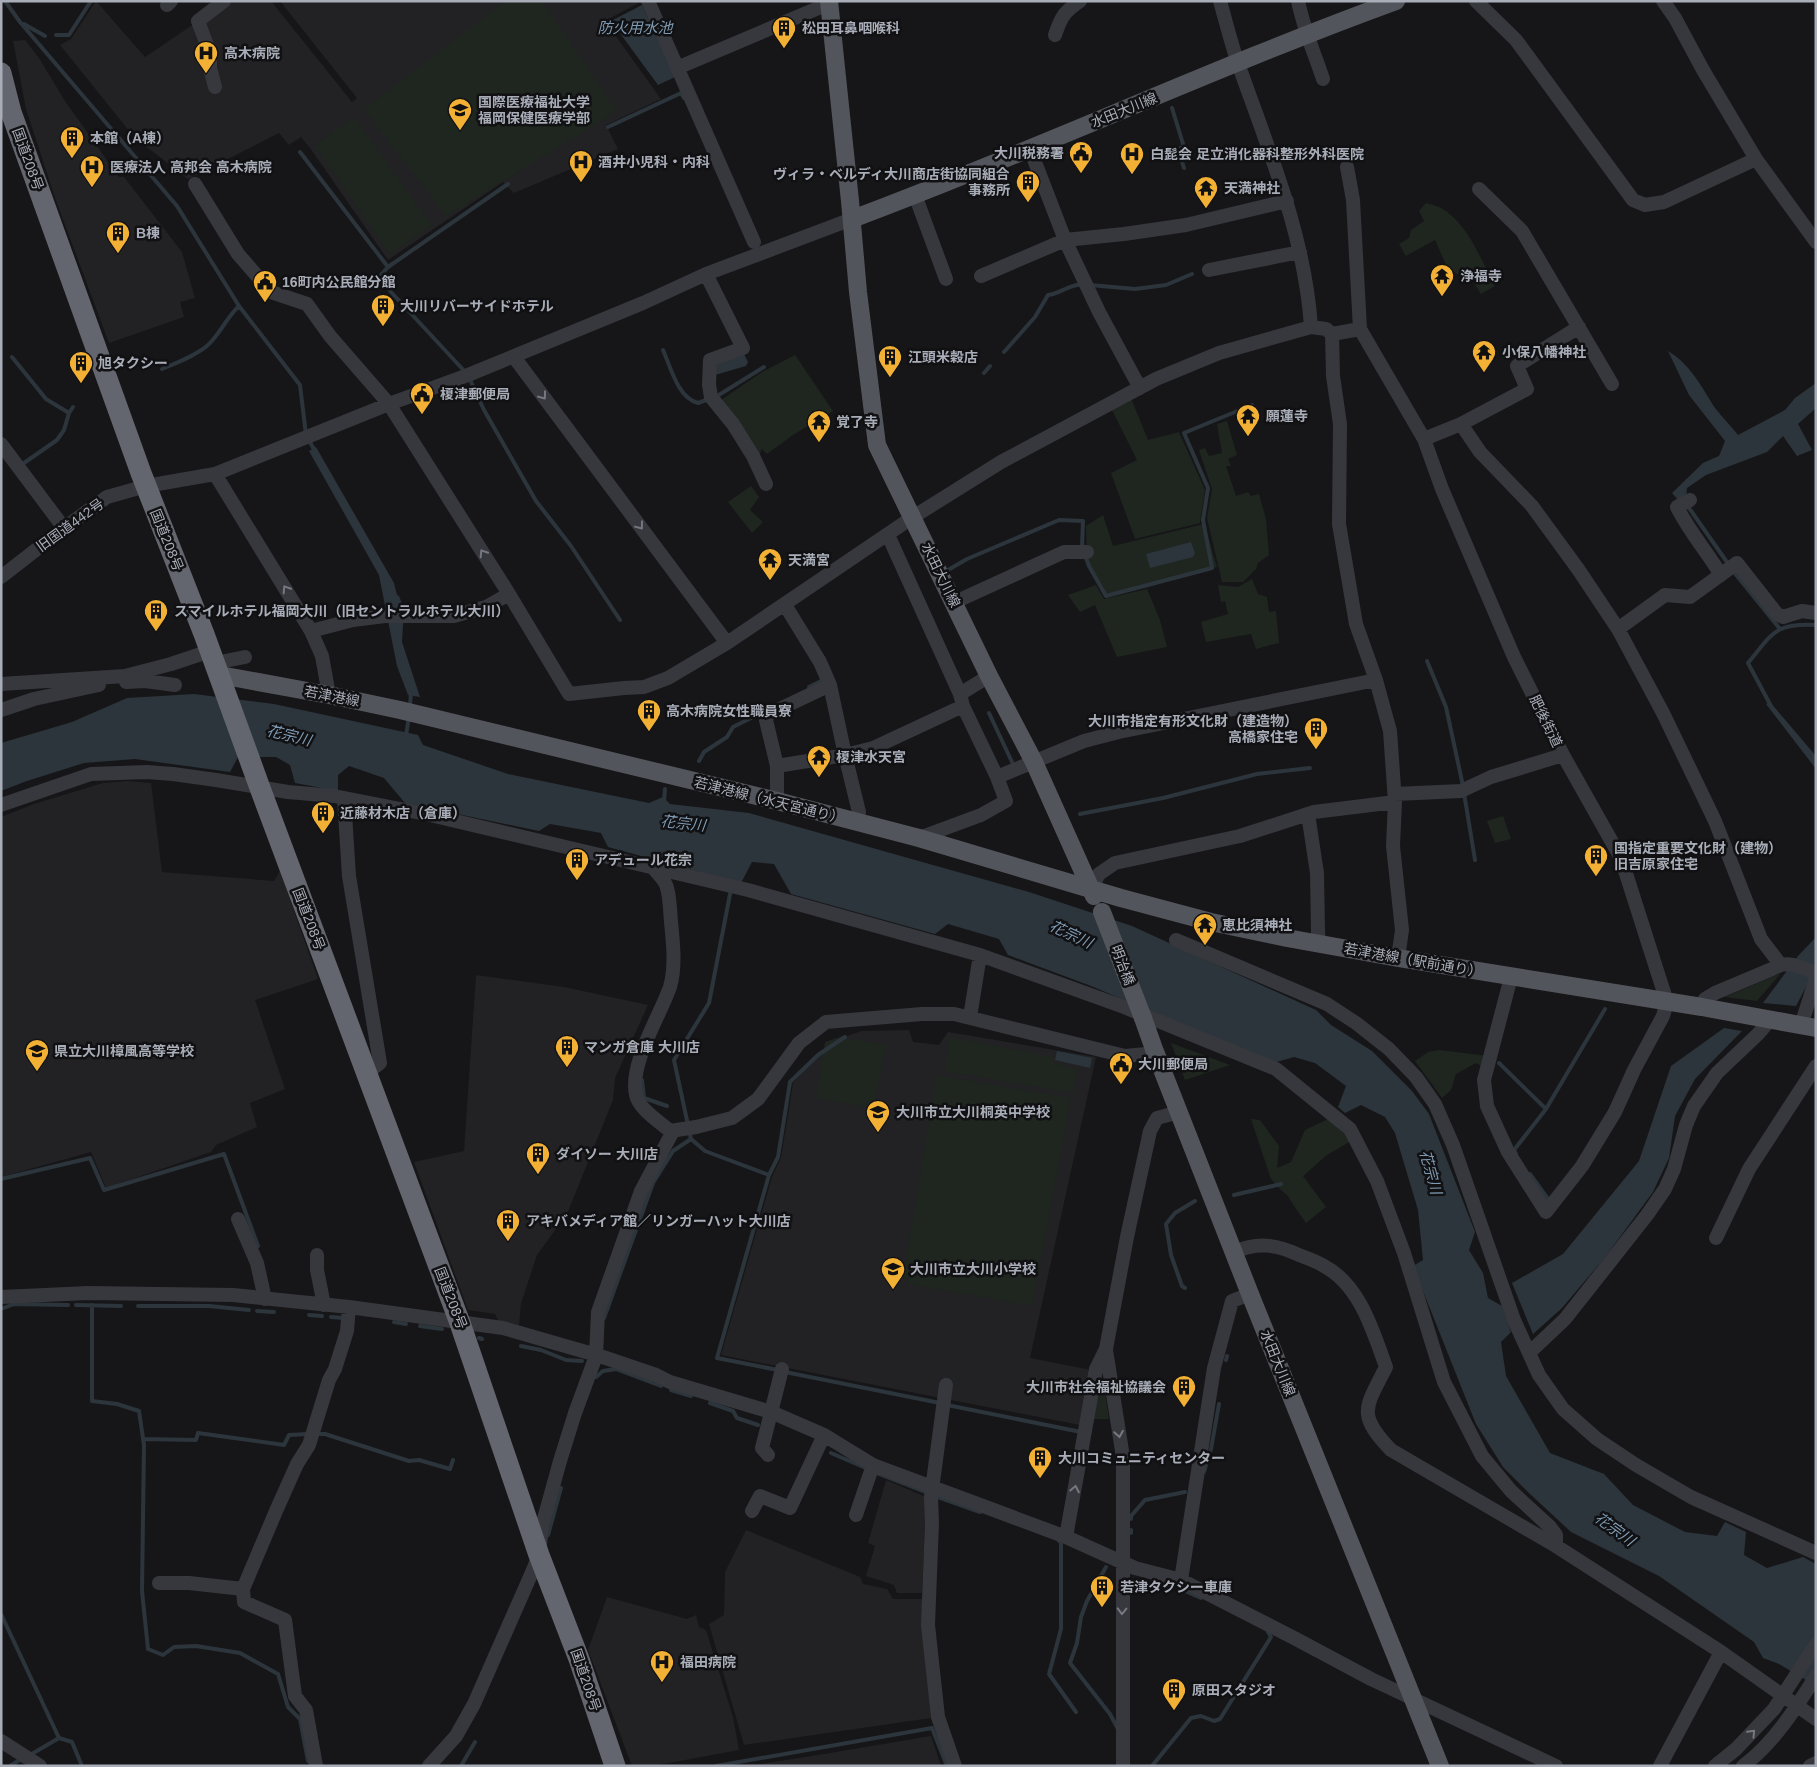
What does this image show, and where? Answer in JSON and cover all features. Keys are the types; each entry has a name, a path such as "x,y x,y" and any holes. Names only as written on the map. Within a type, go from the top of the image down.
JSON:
{"highway":[{"name":"国道208号","path":"1,73 12,112 146,486 215,663 460,1322 539,1555 579,1659 615,1766"}],"main road":[{"name":"水田大川線","path":"830,2 858,292 878,445 990,676 1034,762 1102,912"},
{"name":"水田大川線","path":"852,219 916,195 1391,2"},
{"name":"若津港線","path":"215,663 329,694 444,720"},
{"name":"若津港線（水天宮通り）","path":"444,720 856,821 1092,889"},
{"name":"若津港線（駅前通り）","path":"1092,889 1211,922 1319,944 1766,1018"},
{"name":"明治橋","path":"1102,912 1143,1018"},
{"name":"水田大川線","path":"1143,1018 1250,1294 1440,1766"},
{"path":"1766,1018 1808,1026"},
{"name":"水田大川線","path":"1414,1703 1446,1766"}],"street":[{"path":"216,87 210,68 210,53 198,21 224,1"},
{"path":"648,1 754,242"},
{"path":"1055,35 1061,18 1080,1"},
{"path":"1220,1 1238,63 1287,201 1310,297 1311,326"},
{"path":"1298,1 1309,44 1323,79"},
{"path":"1476,1 1516,40 1633,200 1645,205 1664,202 1756,159"},
{"path":"1663,1 1675,18 1703,70 1756,159 1816,242"},
{"path":"677,68 830,2"},
{"path":"1030,148 1064,240 1099,312 1140,388"},
{"path":"1332,334 1360,329 1353,200 1346,167"},
{"path":"195,184 238,254 271,292 307,304 330,336 389,404 509,594 569,694 624,688 644,688 668,678 727,643 913,517 1002,462 1156,379 1220,354 1311,326 1326,328 1332,334 1334,376 1340,424 1339,524 1356,624 1376,680 1390,731 1395,798 1393,846 1402,930 1398,958"},
{"path":"1479,189 1522,231 1612,384"},
{"path":"916,195 946,279"},
{"path":"981,276 1064,240 1186,225 1287,201"},
{"name":"旧国道442号","path":"1,577 107,497 146,486 215,474 319,431 468,375 643,303 706,274 852,219"},
{"path":"1208,270 1300,252"},
{"path":"706,274 744,348 710,360 709,385 712,397 753,456 766,484"},
{"path":"1424,439 1461,424 1527,389 1517,366 1579,327"},
{"name":"肥後街道","path":"1360,329 1424,439 1442,490 1510,648 1562,756 1621,858 1667,1002"},
{"path":"514,356 727,643"},
{"path":"1461,424 1480,452 1532,506 1578,569 1618,629 1663,713 1715,821 1761,939 1783,963 1816,973"},
{"path":"1,444 64,528"},
{"path":"215,474 311,631 322,656 329,694"},
{"path":"1687,502 1677,507 1685,523 1711,558 1726,571"},
{"path":"888,535 997,777 1006,801 981,815 919,838"},
{"path":"955,602 1064,552 1087,552"},
{"path":"1618,629 1666,595 1690,597 1738,563 1777,614 1783,617 1802,611 1816,613"},
{"path":"311,631 353,620 386,616 454,616 486,607 509,594"},
{"path":"785,605 820,662 830,684 859,812 856,821"},
{"path":"1,710 34,699 120,679 171,664 215,663 245,657"},
{"path":"777,766 845,755 873,748 961,700 990,676"},
{"path":"1,684 120,679 175,685"},
{"path":"997,777 1084,741 1119,732 1376,680"},
{"path":"777,801 777,766 765,716 830,684"},
{"path":"1092,889 1099,874 1114,863 1240,836 1308,814 1395,798 1463,790 1491,777 1562,756"},
{"path":"1,805 91,774 146,772 259,785 344,798 497,830 732,887 980,955 1124,1007 1276,1069 1350,1129 1377,1181 1404,1254 1444,1382 1482,1456 1511,1491 1550,1527 1556,1535 1556,1546"},
{"path":"344,798 349,876 380,1063 367,1073"},
{"path":"1308,814 1317,873 1319,944"},
{"path":"654,869 667,886 674,950 670,985 647,1039 636,1079 636,1096 641,1107 671,1132"},
{"path":"1176,940 1326,1004 1356,1022 1416,1077 1435,1104 1453,1145 1512,1315 1539,1375 1563,1409 1597,1439 1636,1465 1691,1496 1816,1553"},
{"path":"970,1017 980,955"},
{"path":"1702,1007 1705,999 1715,993 1783,963"},
{"path":"1511,977 1484,1080 1487,1106 1508,1152 1546,1212 1582,1166 1615,1112 1634,1070 1663,1016 1667,1002"},
{"path":"1808,1026 1816,979"},
{"path":"671,1132 732,1118 758,1099 799,1043 826,1022 922,1014 954,1014 1125,1056 1146,1054 1154,1049"},
{"path":"1529,1353 1565,1319 1648,1215 1674,1169 1686,1125 1694,1106 1717,1073 1758,1034 1766,1018"},
{"path":"1716,1238 1749,1169 1816,1066"},
{"path":"1066,1537 1096,1369 1106,1349 1127,1236 1150,1131 1158,1118 1179,1112"},
{"path":"429,1766 456,1736 474,1704 539,1555 542,1526 560,1461 596,1356 598,1312 641,1191 671,1132"},
{"path":"238,1219 257,1263 265,1299"},
{"path":"1234,1252 1268,1244 1288,1250 1325,1266 1353,1292 1365,1313 1386,1367 1368,1405 1367,1415 1379,1438 1391,1450 1556,1546 1721,1652 1816,1720"},
{"path":"317,1255 317,1270 324,1304"},
{"path":"3,1297 88,1293 233,1296 324,1304 503,1328 596,1356 656,1375 670,1382 771,1412 824,1435 871,1471 1066,1537 1122,1563 1181,1580 1296,1638 1414,1703 1556,1766"},
{"path":"1181,1580 1214,1368 1232,1301 1250,1294"},
{"path":"316,1766 306,1710 295,1696 285,1620 244,1602 243,1589 297,1464 309,1445 329,1380 341,1352 347,1331 349,1307"},
{"path":"1106,1349 1123,1456 1123,1766"},
{"path":"768,1454 762,1448 782,1372"},
{"path":"946,1385 932,1493 928,1625 938,1717 955,1766"},
{"path":"752,1512 760,1496 790,1508 824,1435"},
{"path":"856,1515 871,1471"},
{"path":"159,1583 188,1582 243,1589"},
{"path":"1716,1766 1736,1749 1783,1697 1816,1644"},
{"path":"1660,1766 1721,1652"},
{"path":"1743,1766 1756,1756 1778,1732 1816,1676"},
{"path":"1,1740 31,1761"},
{"path":"1810,1766 1816,1763"}],"shaded area":[{"name":"国際医療福祉大学 福岡保健医療学部","path":"96,1 145,57 228,1 271,1 352,102 357,98 280,1 642,1 605,21 661,99 606,125 618,149 514,193 503,182 388,260 301,137 289,145 279,133 188,179 134,137 60,45 71,39"},
{"path":"505,1 542,1 617,111 446,216 364,109"},
{"name":"医療法人 高邦会 高木病院","path":"25,40 39,58 65,101 119,177 124,177 182,252 195,298 180,302 184,317 109,343 55,198 26,109 13,41"},
{"path":"354,117 431,225 390,254 315,146"},
{"path":"1426,203 1441,208 1459,223 1473,243 1495,286 1481,294 1469,276 1461,277 1447,267 1435,240 1406,256 1399,244 1409,238 1411,230 1424,221 1419,211"},
{"path":"795,355 833,411 793,435 767,454 762,449 759,456 721,400 762,372"},
{"path":"1131,398 1148,440 1179,432 1205,490 1200,523 1135,539 1111,473 1137,460 1111,408"},
{"path":"1227,421 1237,455 1228,459 1231,466 1226,466 1236,496 1248,492 1251,496 1259,494 1266,519 1269,555 1258,563 1256,569 1243,582 1222,582 1207,518 1212,489 1199,450 1205,448 1209,456 1222,453 1217,424"},
{"path":"751,486 759,497 750,510 763,522 752,533 728,502"},
{"path":"1103,515 1113,546 1204,524 1217,567 1106,596 1089,566 1086,526"},
{"path":"1252,579 1258,594 1267,597 1269,612 1276,611 1279,643 1256,649 1251,634 1206,642 1201,622 1228,614 1225,601 1221,602 1218,585 1238,587"},
{"path":"1096,585 1104,599 1147,589 1160,620 1167,647 1117,657 1095,605 1080,612 1068,595"},
{"path":"128,781 151,783 162,872 274,881 280,871 318,979 255,1000 285,1089 250,1103 257,1127 216,1145 211,1152 106,1188 91,1152 1,1177 1,817 34,804 103,783"},
{"path":"1503,816 1511,839 1495,843 1487,821"},
{"path":"1781,973 1757,1001 1725,997"},
{"path":"476,975 564,987 648,1005 615,1078 613,1100 567,1214 537,1255 521,1303 519,1326 498,1320 495,1314 468,1310 414,1162 464,1151"},
{"path":"909,1030 913,1042 939,1045 948,1032 1096,1057 1030,1358 1091,1370 1080,1425 721,1355 772,1177 781,1158 793,1083 818,1055 845,1037 861,1031"},
{"path":"840,1037 886,1045 873,1108 816,1098 825,1042"},
{"path":"949,1037 1054,1057 1054,1063 1077,1069 1073,1093 945,1071"},
{"path":"1171,1043 1230,1065 1185,1080"},
{"path":"1439,1050 1489,1056 1485,1068 1476,1063 1456,1074 1451,1090 1442,1098 1415,1061 1428,1052"},
{"path":"937,1075 1071,1098 1032,1306 908,1284 908,1279 903,1278"},
{"path":"1251,1119 1260,1120 1279,1146 1277,1168 1291,1162 1305,1130 1328,1119 1351,1141 1327,1155 1303,1176 1326,1207 1306,1223 1288,1196 1271,1179"},
{"path":"1104,1386 1109,1419 1093,1419 1098,1387"},
{"path":"886,1480 926,1497 922,1593 897,1593 894,1585 866,1576 875,1546 868,1543"},
{"path":"746,1530 860,1577 863,1584 887,1589 893,1599 924,1599 931,1718 744,1745 709,1624 724,1615 725,1572"},
{"name":"福田病院","path":"607,1597 687,1619 696,1615 699,1627 706,1630 733,1717 739,1750 653,1766 632,1766 588,1650"},
{"path":"931,1736 941,1766 748,1766 812,1756"}],"water":[{"name":"防火用水池","path":"642,5 675,77 658,85 611,21"},
{"path":"1668,351 1689,369 1715,408 1738,435 1785,410 1795,398 1816,383 1816,408 1798,424 1812,450 1797,456 1783,436 1767,452 1706,475 1687,488 1686,498 1679,501 1672,493 1703,463 1719,456 1725,441 1689,395"},
{"path":"743,352 748,362 746,366 715,375 715,361"},
{"path":"316,447 394,583 397,595 404,609 402,642 420,697 408,695 397,666 379,575 309,451"},
{"path":"1191,542 1195,553 1193,557 1150,568 1146,554"},
{"name":"花宗川","path":"194,694 274,704 418,735 423,745 508,774 649,803 663,797 670,804 749,813 1029,892 1132,926 1316,1010 1331,1025 1372,1051 1412,1091 1429,1114 1475,1232 1469,1250 1483,1273 1488,1298 1502,1306 1511,1332 1501,1342 1506,1376 1550,1453 1604,1474 1633,1505 1685,1532 1717,1536 1725,1522 1746,1532 1744,1555 1767,1568 1803,1557 1816,1564 1816,1686 1779,1664 1763,1658 1754,1642 1659,1576 1571,1532 1503,1467 1476,1424 1413,1266 1423,1260 1418,1210 1395,1133 1385,1117 1361,1105 1345,1113 1338,1107 1346,1086 1315,1063 1294,1057 1273,1063 1091,986 1008,955 999,939 948,924 935,934 791,894 774,864 752,862 741,883 608,847 601,833 550,824 539,831 405,803 384,778 349,766 338,775 338,791 295,783 290,765 276,757 238,757 230,772 135,759 84,763 1,791 1,743 72,722 127,698"},
{"path":"1770,702 1816,756 1816,769 1766,704"},
{"path":"1816,937 1816,968 1796,1006 1763,1003 1798,956"},
{"path":"1724,1028 1742,1031 1695,1079 1675,1116 1669,1158 1653,1192 1606,1256 1562,1308 1533,1334 1512,1283 1563,1254 1639,1161 1671,1066"},
{"path":"1057,1051 1092,1058 1090,1068 1055,1060"}],"waterway":[{"path":"5,1 20,22 177,206 239,306 300,385 306,435 316,453"},
{"path":"56,35 69,35 91,1"},
{"path":"24,24 45,36"},
{"path":"608,127 681,93 684,98"},
{"path":"1172,108 1184,147 1178,149 1184,168"},
{"path":"300,152 388,267 508,184"},
{"path":"388,267 380,276 391,292 468,375 484,410 536,501 571,546 620,620"},
{"path":"1090,285 1135,289 1166,285 1192,274"},
{"path":"1004,352 1035,317 1048,295 1074,286 1083,285"},
{"path":"162,369 188,358 206,347 239,306"},
{"path":"663,350 676,381 685,395 698,403 709,399"},
{"path":"12,357 46,399 69,413 64,430 57,440 24,463"},
{"path":"984,373 990,366"},
{"path":"714,398 764,367"},
{"path":"948,570 967,559 1059,520 1083,521 1082,547 1089,566 1106,596 1212,568 1203,520 1208,488 1184,433 1252,405"},
{"path":"69,413 73,407"},
{"path":"1687,505 1729,565"},
{"path":"1733,571 1780,629"},
{"path":"1771,706 1748,663 1769,637 1783,628 1816,625"},
{"path":"1427,661 1446,707 1463,786"},
{"path":"809,687 823,680"},
{"path":"410,707 411,691"},
{"path":"699,761 704,752 727,737 733,727 761,713"},
{"path":"989,713 1012,762"},
{"path":"406,736 409,716"},
{"path":"1080,814 1163,798 1257,774 1310,768"},
{"path":"664,802 665,789"},
{"path":"1464,793 1475,860"},
{"path":"731,889 709,1003 674,1060 691,1139 705,1151 769,1175"},
{"path":"1516,1154 1514,1150 1546,1109 1605,1009"},
{"path":"778,1370 717,1358 769,1175 778,1157 790,1082 818,1055 845,1037"},
{"path":"1499,1063 1546,1109"},
{"path":"640,1079 642,1080 644,1098 667,1106"},
{"path":"604,1318 653,1183 673,1151 691,1139"},
{"path":"1,1179 90,1158 104,1190 224,1154 258,1246"},
{"path":"1530,1174 1548,1199"},
{"path":"1234,1195 1281,1184"},
{"path":"1185,1288 1182,1286 1171,1255 1166,1224 1175,1213 1195,1201"},
{"path":"1,1309 14,1304 68,1305"},
{"path":"76,1305 121,1306"},
{"path":"92,1305 92,1401 117,1404 139,1411 144,1445 142,1591 148,1649 163,1655 174,1647 196,1646 240,1653 278,1674 288,1707 300,1719 308,1761"},
{"path":"138,1306 209,1306 249,1310"},
{"path":"257,1311 274,1312"},
{"path":"309,1315 322,1316"},
{"path":"331,1317 344,1318"},
{"path":"394,1322 406,1324"},
{"path":"420,1326 442,1329"},
{"path":"521,1346 541,1350 566,1360 582,1361"},
{"path":"1226,1360 1227,1356"},
{"path":"596,1377 603,1371 616,1369 661,1386"},
{"path":"785,1372 940,1403"},
{"path":"671,1390 691,1396"},
{"path":"710,1403 733,1411 737,1418 758,1425"},
{"path":"1204,1472 1211,1449 1219,1404"},
{"path":"947,1405 1081,1432"},
{"path":"143,1439 196,1440 198,1433 284,1445 289,1435 308,1434"},
{"path":"315,1434 325,1434 409,1461 419,1460 450,1469 453,1460"},
{"path":"831,1453 868,1469"},
{"path":"879,1474 928,1493"},
{"path":"548,1535 561,1488"},
{"path":"1131,1519 1131,1516 1145,1500 1185,1492"},
{"path":"935,1496 980,1512"},
{"path":"1059,1541 1061,1542 1061,1629 1049,1674 1076,1712"},
{"path":"1106,1567 1087,1601 1081,1617 1077,1643 1070,1663 1110,1714 1118,1729"},
{"path":"1182,1586 1185,1591 1201,1598"},
{"path":"1,1614 59,1738"},
{"path":"1152,1766 1191,1718 1201,1716 1214,1721 1220,1719 1271,1637 1268,1632"},
{"path":"716,1766 932,1728 947,1766"},
{"path":"30,1755 59,1738 72,1742 82,1766"},
{"path":"461,1766 475,1742"},
{"path":"10,1766 21,1759"}],"place":[{"name":"松田耳鼻咽喉科","path":"784,49"},
{"name":"高木病院","path":"206,74"},
{"name":"国際医療福祉大学 福岡保健医療学部","path":"460,131"},
{"name":"本館（A棟）","path":"72,159"},
{"name":"大川税務署","path":"1081,174"},
{"name":"白髭会 足立消化器科整形外科医院","path":"1132,175"},
{"name":"酒井小児科・内科","path":"581,183"},
{"name":"医療法人 高邦会 高木病院","path":"92,188"},
{"name":"ヴィラ・ベルディ大川商店街協同組合 事務所","path":"1028,203"},
{"name":"天満神社","path":"1206,209"},
{"name":"B棟","path":"118,254"},
{"name":"浄福寺","path":"1442,297"},
{"name":"16町内公民館分館","path":"265,303"},
{"name":"大川リバーサイドホテル","path":"383,327"},
{"name":"小保八幡神社","path":"1484,373"},
{"name":"江頭米穀店","path":"890,378"},
{"name":"旭タクシー","path":"81,384"},
{"name":"榎津郵便局","path":"422,415"},
{"name":"願蓮寺","path":"1248,437"},
{"name":"覚了寺","path":"819,443"},
{"name":"天満宮","path":"770,581"},
{"name":"スマイルホテル福岡大川（旧セントラルホテル大川）","path":"156,632"},
{"name":"高木病院女性職員寮","path":"649,732"},
{"name":"大川市指定有形文化財（建造物） 高橋家住宅","path":"1316,750"},
{"name":"榎津水天宮","path":"819,778"},
{"name":"近藤材木店（倉庫）","path":"323,834"},
{"name":"国指定重要文化財（建物） 旧吉原家住宅","path":"1596,877"},
{"name":"アデュール花宗","path":"577,881"},
{"name":"恵比須神社","path":"1205,946"},
{"name":"マンガ倉庫 大川店","path":"567,1068"},
{"name":"県立大川樟風高等学校","path":"37,1072"},
{"name":"大川郵便局","path":"1121,1085"},
{"name":"大川市立大川桐英中学校","path":"878,1133"},
{"name":"ダイソー 大川店","path":"538,1175"},
{"name":"アキバメディア館／リンガーハット大川店","path":"508,1242"},
{"name":"大川市立大川小学校","path":"893,1290"},
{"name":"大川市社会福祉協議会","path":"1184,1408"},
{"name":"大川コミュニティセンター","path":"1040,1479"},
{"name":"若津タクシー車庫","path":"1102,1608"},
{"name":"福田病院","path":"662,1683"},
{"name":"原田スタジオ","path":"1174,1711"}]}
